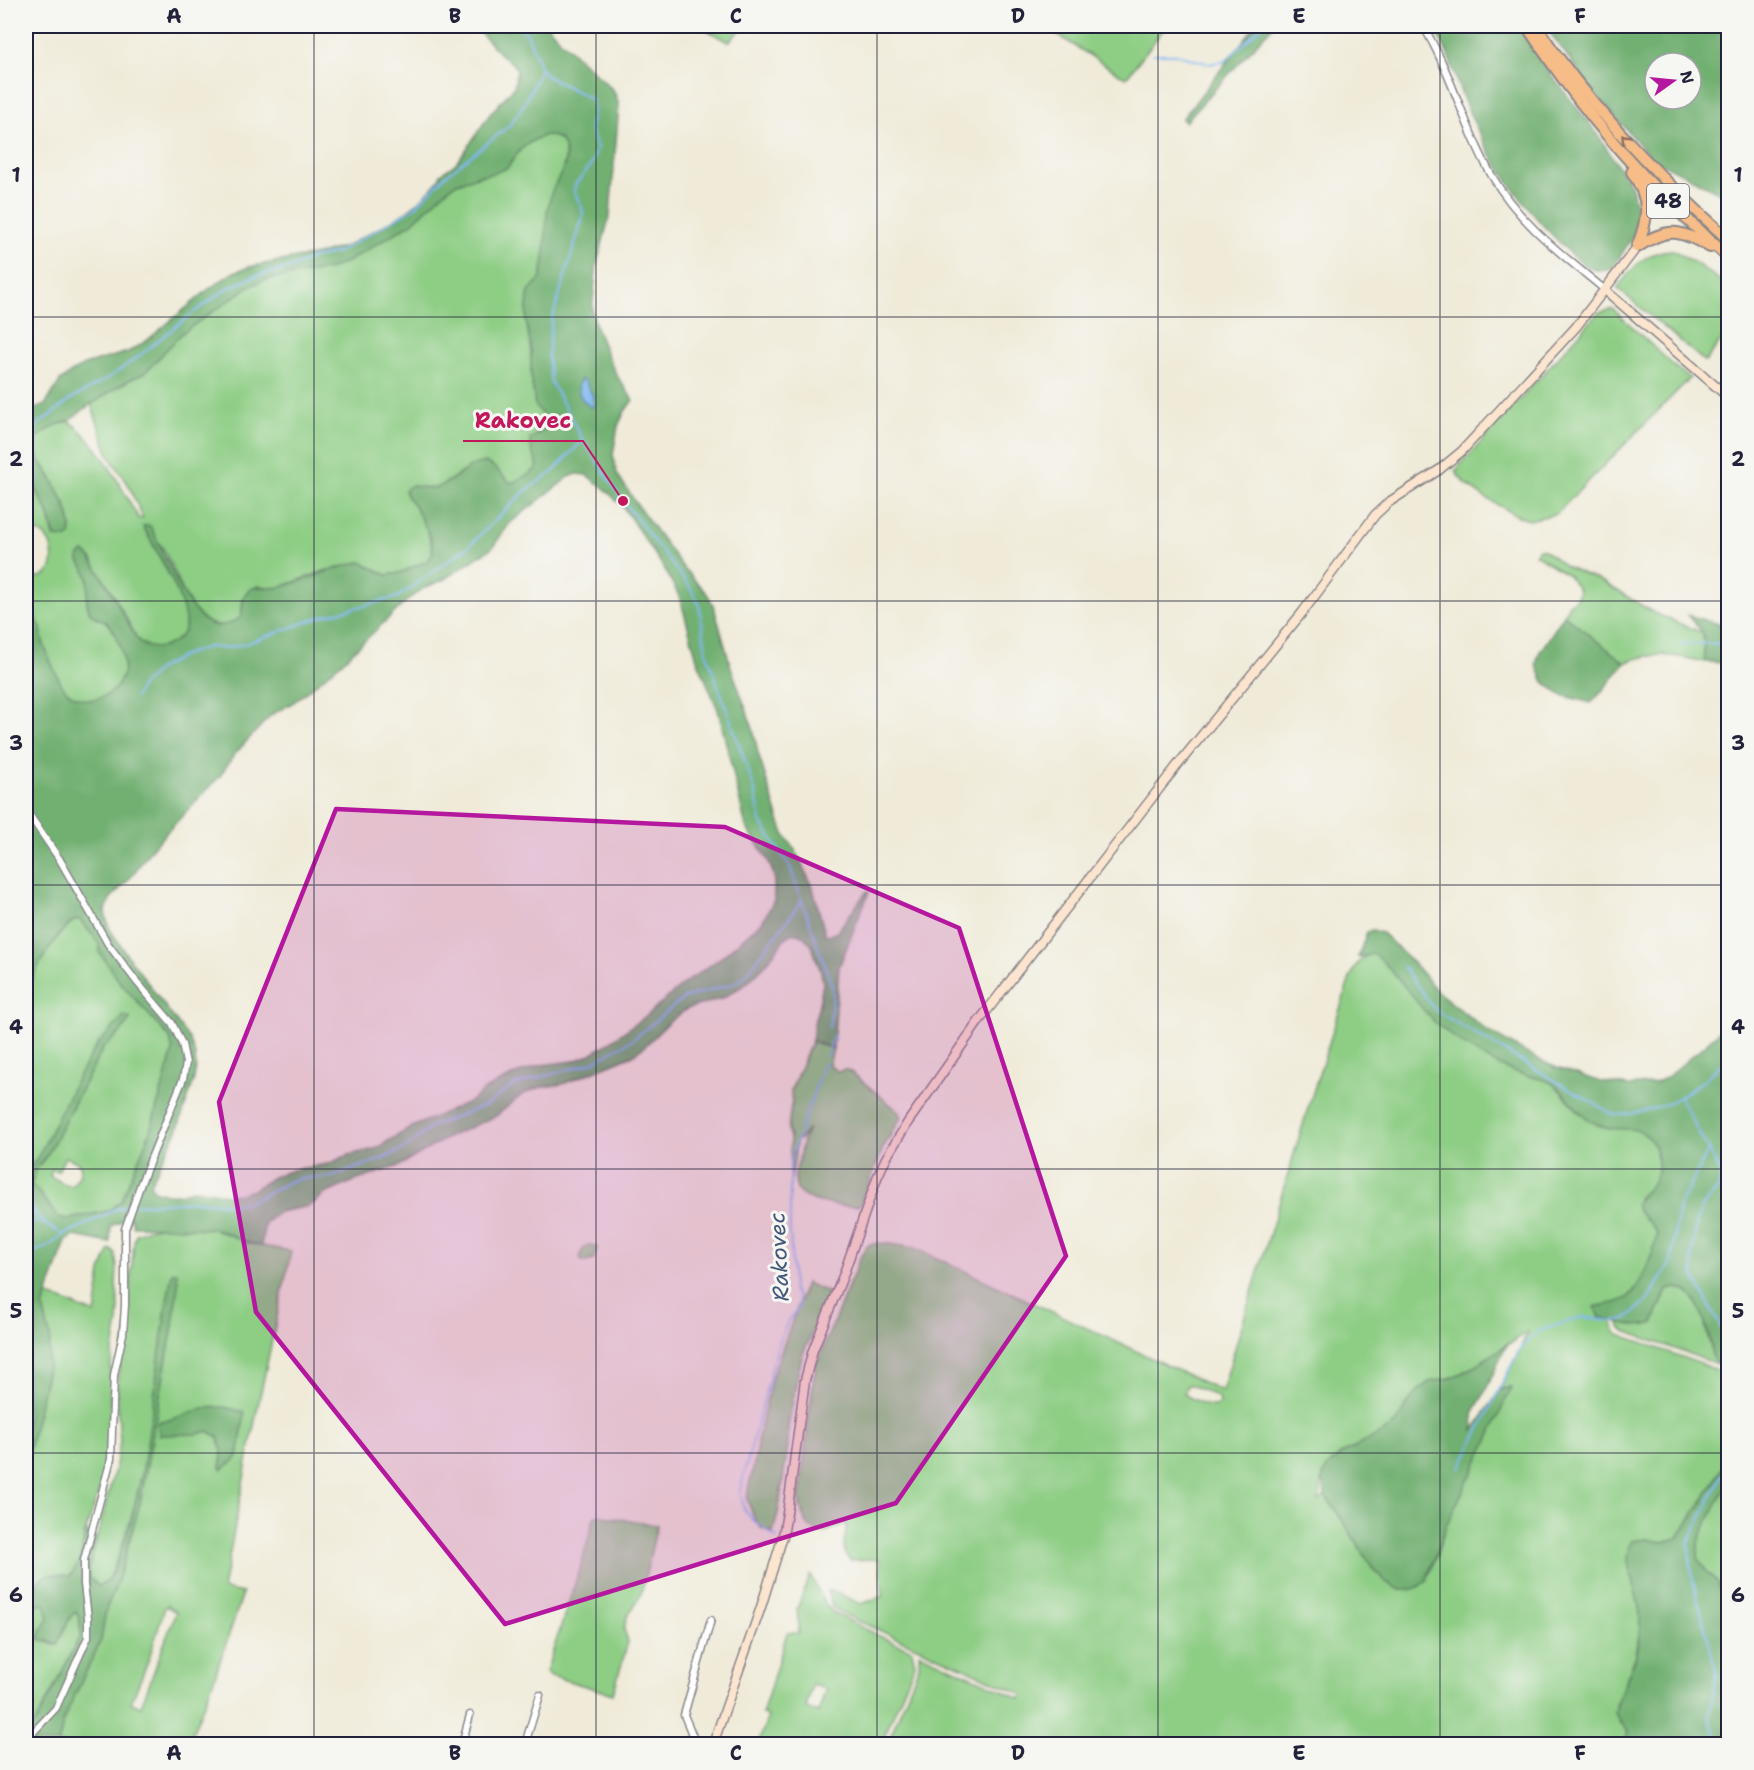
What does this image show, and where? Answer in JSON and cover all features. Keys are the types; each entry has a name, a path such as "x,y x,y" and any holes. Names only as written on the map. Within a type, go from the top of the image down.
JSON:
{"highway":[{"name":"48","path":"1527,26 1563,78 1611,140 1640,184 1647,212 1637,247"},
{"name":"48","path":"1536,26 1562,63 1611,124 1728,239"},
{"name":"48","path":"1611,140 1672,205 1728,257"},
{"name":"48","path":"1637,247 1659,234 1676,232 1693,237 1728,257"}],"main road":[{"path":"713,1744 783,1536 805,1380 810,1360 878,1178 896,1140 980,1021 1176,767 1306,607 1375,515 1389,502 1439,470 1462,451 1576,327 1637,247"},
{"path":"1605,290 1728,397"}],"street":[{"path":"1423,26 1441,60 1484,160 1516,211 1539,234 1605,290"},
{"path":"26,810 60,860 108,944 172,1023 182,1044 186,1063 183,1079 125,1229 125,1305 123,1334 114,1375 111,1459 84,1560 88,1637 56,1708 26,1740"},
{"path":"696,1744 684,1715 711,1620"},
{"path":"525,1744 540,1695"},
{"path":"462,1744 470,1714"}],"highlighted area":[{"path":"336,809 725,827 959,928 1066,1256 896,1503 505,1624 256,1312 219,1102"}],"green space":[{"path":"474,26 548,26 614,91 619,105 610,214 597,263 592,311 609,359 633,400 618,426 613,454 617,474 681,565 708,595 714,607 778,817 784,834 795,850 813,888 825,934 830,935 837,932 867,891 869,892 839,967 833,1049 812,1041 823,984 821,972 811,944 798,933 791,934 746,984 723,998 687,1009 633,1055 563,1084 538,1088 523,1094 496,1116 449,1137 399,1166 325,1194 310,1206 279,1212 265,1223 261,1246 240,1240 217,1229 133,1226 131,1218 111,1226 110,1243 74,1236 66,1241 43,1307 50,1337 48,1369 26,1462 26,1174 38,1157 80,1073 97,1045 124,1016 130,1018 122,1031 103,1048 47,1155 37,1168 31,1185 58,1217 69,1219 108,1211 121,1201 149,1135 173,1051 170,1038 119,981 99,952 99,943 79,919 64,929 26,987 26,605 41,628 46,649 64,688 79,698 95,699 108,694 116,687 123,673 124,661 115,632 105,621 93,616 88,608 88,577 78,556 84,552 90,557 138,640 149,647 163,647 181,636 185,621 183,609 171,578 143,526 150,526 190,605 207,622 224,625 241,617 244,596 255,587 276,588 361,562 387,575 400,573 427,561 433,554 431,538 414,505 407,497 405,490 412,485 429,488 440,486 481,463 493,466 512,483 530,474 538,467 530,439 541,432 546,422 535,405 526,320 528,295 541,278 547,211 552,191 565,165 564,147 560,139 545,135 520,150 507,168 457,183 412,223 347,262 330,269 264,280 248,287 181,334 145,373 129,380 69,421 56,425 35,439 37,455 58,491 68,514 71,529 68,538 55,537 48,512 26,472 26,410 45,405 60,381 84,365 128,352 145,342 210,288 234,272 347,246 400,216 421,200 438,181 441,174 455,164 490,114 514,87 517,70","holes":["577,474 586,475 604,488 623,507 664,568 680,598 697,659 718,710 746,827 768,860 774,876 774,900 762,922 650,1013 587,1056 573,1061 541,1065 516,1074 486,1089 471,1101 412,1127 375,1149 348,1155 328,1164 292,1170 273,1177 253,1190 226,1195 192,1190 179,1194 167,1194 154,1190 150,1184 177,1131 193,1083 196,1068 195,1055 190,1040 109,928 105,913 110,899 131,877 152,848 220,776 234,755 271,715 294,702 341,663 409,599 492,548 510,523 569,477"]},
{"path":"700,26 744,26 729,42"},
{"path":"1043,26 1166,26 1126,78"},
{"path":"1255,26 1273,26 1185,122 1182,119"},
{"path":"1431,26 1518,26 1549,72 1596,132 1632,187 1637,223 1632,238 1612,269 1595,270 1577,259 1530,211 1518,195 1484,143 1466,105 1443,44"},
{"path":"1545,26 1728,26 1728,197 1651,158 1594,92"},
{"path":"545,135 559,139 563,144 565,156 541,278 530,290 528,327 531,376 546,422 533,452 538,467 512,483 489,464 474,465 439,487 425,489 412,485 407,497 421,516 432,546 433,554 427,561 400,573 387,575 379,572 327,570 278,588 257,586 243,597 241,617 225,625 211,624 200,617 191,605 162,547 143,526 178,592 186,624 181,637 170,645 158,648 147,647 138,640 114,596 90,557 84,552 79,561 88,576 88,608 93,616 105,621 113,630 122,653 124,671 116,688 101,698 83,699 67,692 49,658 40,626 25,603 26,578 38,577 49,572 53,557 51,546 45,536 38,532 26,534 26,472 48,512 54,537 68,538 71,525 63,499 35,450 35,439 56,425 69,421 100,453 139,519 143,518 128,484 109,456 91,404 129,380 145,373 181,334 248,287 264,280 330,269 347,262 412,223 457,183 507,168 520,150"},
{"path":"1673,250 1728,286 1728,332 1705,362 1617,288 1647,257 1654,253"},
{"path":"1613,309 1675,367 1690,378 1556,514 1529,520 1494,503 1467,485 1455,471 1598,313"},
{"path":"1539,549 1543,549 1565,566 1603,582 1654,613 1703,633 1705,662 1655,655 1625,663 1564,615 1569,604 1577,598 1579,590 1568,575 1535,554"},
{"path":"1564,615 1625,663 1591,703 1561,695 1544,682 1536,664 1539,653"},
{"path":"1688,615 1728,625 1728,663 1705,662 1703,633"},
{"path":"79,919 96,939 119,981 170,1038 173,1051 149,1135 121,1201 108,1211 69,1219 58,1217 31,1185 37,1168 47,1155 103,1048 80,1073 38,1157 26,1174 26,987 57,938 72,922","holes":["130,1019 122,1031 104,1047","65,1157 81,1166 79,1176 72,1186 50,1176 52,1169 58,1171"]},
{"path":"1367,932 1382,933 1413,963 1438,992 1489,1032 1557,1068 1602,1082 1629,1086 1655,1083 1666,1078 1707,1043 1728,1021 1728,1371 1713,1358 1701,1313 1692,1297 1681,1289 1667,1290 1653,1323 1646,1325 1626,1324 1600,1317 1594,1307 1627,1298 1637,1286 1650,1258 1657,1233 1635,1205 1653,1182 1657,1171 1658,1159 1651,1141 1641,1132 1608,1128 1596,1124 1578,1110 1555,1085 1501,1066 1447,1033 1374,954 1358,957"},
{"path":"1374,954 1387,965 1438,1025 1523,1075 1553,1083 1581,1114 1602,1127 1630,1128 1641,1131 1650,1139 1658,1162 1656,1178 1638,1198 1644,1219 1657,1233 1653,1249 1642,1277 1627,1298 1616,1303 1595,1307 1612,1320 1616,1333 1728,1374 1728,1456 1712,1486 1678,1538 1663,1542 1647,1539 1633,1541 1630,1570 1640,1610 1640,1627 1636,1655 1616,1704 1620,1722 1628,1733 1625,1744 887,1744 919,1666 919,1653 1021,1699 1022,1694 845,1615 832,1607 828,1591 861,1604 883,1596 879,1559 850,1560 846,1556 844,1547 846,1523 828,1531 815,1531 804,1518 799,1500 815,1368 866,1247 879,1243 915,1248 1222,1391 1349,981 1358,963","holes":["1528,1332 1500,1390 1510,1387 1490,1436 1448,1521 1431,1571 1413,1589 1401,1590 1386,1582 1374,1570 1325,1496 1319,1501 1323,1476 1340,1455 1392,1427 1401,1416 1407,1403 1429,1382 1448,1379 1468,1370","1187,1385 1218,1397 1219,1405 1206,1405 1184,1394"]},
{"path":"812,1041 833,1049 829,1065 839,1072 844,1069 851,1072 898,1111 901,1117 883,1148 860,1205 848,1206 821,1202 807,1198 798,1191 795,1177 808,1128 801,1139 797,1140 791,1179 788,1130 792,1106 791,1090"},
{"path":"162,1226 214,1229 251,1244 291,1251 256,1415 223,1589 243,1593 214,1679 188,1744 58,1744 65,1716 101,1640 106,1609 117,1584 140,1503 173,1325 167,1301 148,1444 141,1479 121,1549 108,1581 99,1586 89,1578 88,1570 116,1465 120,1441 118,1375 130,1316 129,1296 134,1242 136,1234","holes":["204,1408 244,1412 238,1456 221,1469 222,1450 218,1437 208,1431 196,1434 163,1434 160,1421 170,1420","168,1605 176,1612 141,1706 131,1703 148,1661 165,1607"]},
{"path":"588,1245 596,1246 597,1249 593,1260 584,1262 581,1260 581,1253"},
{"path":"110,1249 115,1253 119,1307 111,1364 110,1418 104,1474 86,1531 79,1563 70,1577 50,1575 34,1584 26,1585 26,1462 48,1369 50,1337 43,1307 46,1296 95,1314 101,1271"},
{"path":"177,1272 178,1285 173,1325 140,1503 117,1584 106,1609 101,1640 65,1716 58,1744 26,1744 26,1729 36,1722 81,1635 79,1616 76,1612 71,1616 58,1644 39,1639 49,1619 45,1603 38,1604 27,1613 26,1585 34,1584 50,1575 70,1576 79,1563 86,1531 97,1538 88,1570 89,1578 99,1586 109,1581 124,1544 135,1506 150,1429 172,1273"},
{"path":"806,1283 829,1293 802,1356 788,1427 788,1445 773,1532 761,1528 755,1519 747,1500 748,1490 772,1377"},
{"path":"1675,1288 1687,1292 1695,1299 1710,1347 1720,1365 1625,1331 1620,1327 1619,1322 1640,1325 1653,1323 1667,1290"},
{"path":"1507,1344 1473,1413 1474,1430 1500,1390 1511,1387 1490,1436 1448,1521 1426,1581 1413,1589 1396,1588 1374,1570 1325,1496 1323,1476 1327,1468 1340,1455 1392,1427 1407,1403 1429,1382 1448,1379 1468,1370"},
{"path":"225,1407 244,1412 244,1418 238,1456 221,1470 222,1450 218,1437 209,1431 196,1434 159,1435 160,1421 170,1420 204,1408"},
{"path":"1728,1457 1728,1481 1698,1542 1698,1558 1717,1582 1728,1610 1728,1744 1625,1744 1628,1732 1615,1713 1636,1656 1640,1624 1639,1605 1629,1567 1629,1549 1633,1541 1647,1539 1663,1542 1678,1538"},
{"path":"1728,1481 1728,1610 1717,1582 1698,1558 1698,1542"},
{"path":"597,1515 657,1525 641,1595 627,1617 624,1629 628,1642 613,1694 551,1676 546,1672 594,1518"},
{"path":"810,1575 823,1600 834,1613 912,1650 915,1664 881,1744 758,1744 768,1716 762,1714 787,1633 799,1633 797,1609","holes":["812,1685 826,1689 818,1713 806,1708"]},
{"path":"45,1603 49,1619 39,1639 56,1645 76,1611 79,1616 81,1635 36,1722 26,1729 26,1611"}],"water":[{"path":"581,379 585,381 593,396 594,406 587,404 578,391"}],"waterway":[{"name":"Rakovec","path":"515,26 527,33 541,69 547,76 591,99 594,108 590,128 597,148 592,164 575,185 574,191 583,211 582,220 552,319 548,356 551,382 583,440 623,501 689,586 699,604 706,652 754,787 761,822 790,867 832,986 829,1028"},
{"path":"1153,54 1175,54 1210,64 1225,61 1262,26"},
{"path":"26,434 71,399 107,379 139,356 228,288 255,276 339,252 415,207 445,176 509,126 525,103 541,69"},
{"path":"135,697 142,685 160,668 189,653 209,647 226,648 245,644 323,616 398,597 469,546 524,492 554,471 582,441"},
{"path":"1680,644 1728,643"},
{"path":"26,1219 45,1224 64,1235 116,1209 132,1205 196,1201 231,1204 250,1202 291,1181 301,1178 331,1177 385,1158 407,1147 433,1126 486,1105 514,1085 591,1063 632,1040 684,998 733,984 745,976 801,902"},
{"path":"1403,967 1436,1011 1614,1115 1641,1112 1675,1100 1706,1079 1718,1067 1728,1063"},
{"name":"Rakovec","path":"827,1056 834,1035"},
{"name":"Rakovec","path":"777,1538 753,1520 744,1509 740,1490 778,1345 788,1321 799,1307 798,1298 793,1290 790,1161 824,1063"},
{"path":"1680,1098 1721,1173 1719,1187 1703,1206 1697,1219 1692,1256 1694,1276 1728,1341"},
{"path":"1460,1468 1520,1348 1539,1331 1582,1317 1613,1321 1626,1319 1647,1301 1671,1262 1679,1207 1709,1149"},
{"path":"26,1203 44,1223"},
{"path":"26,1252 41,1249 63,1236"},
{"path":"1723,1744 1714,1732 1709,1714 1717,1675 1693,1581 1688,1543 1728,1463"}],"place":[{"name":"Rakovec","path":"623,501"}]}
